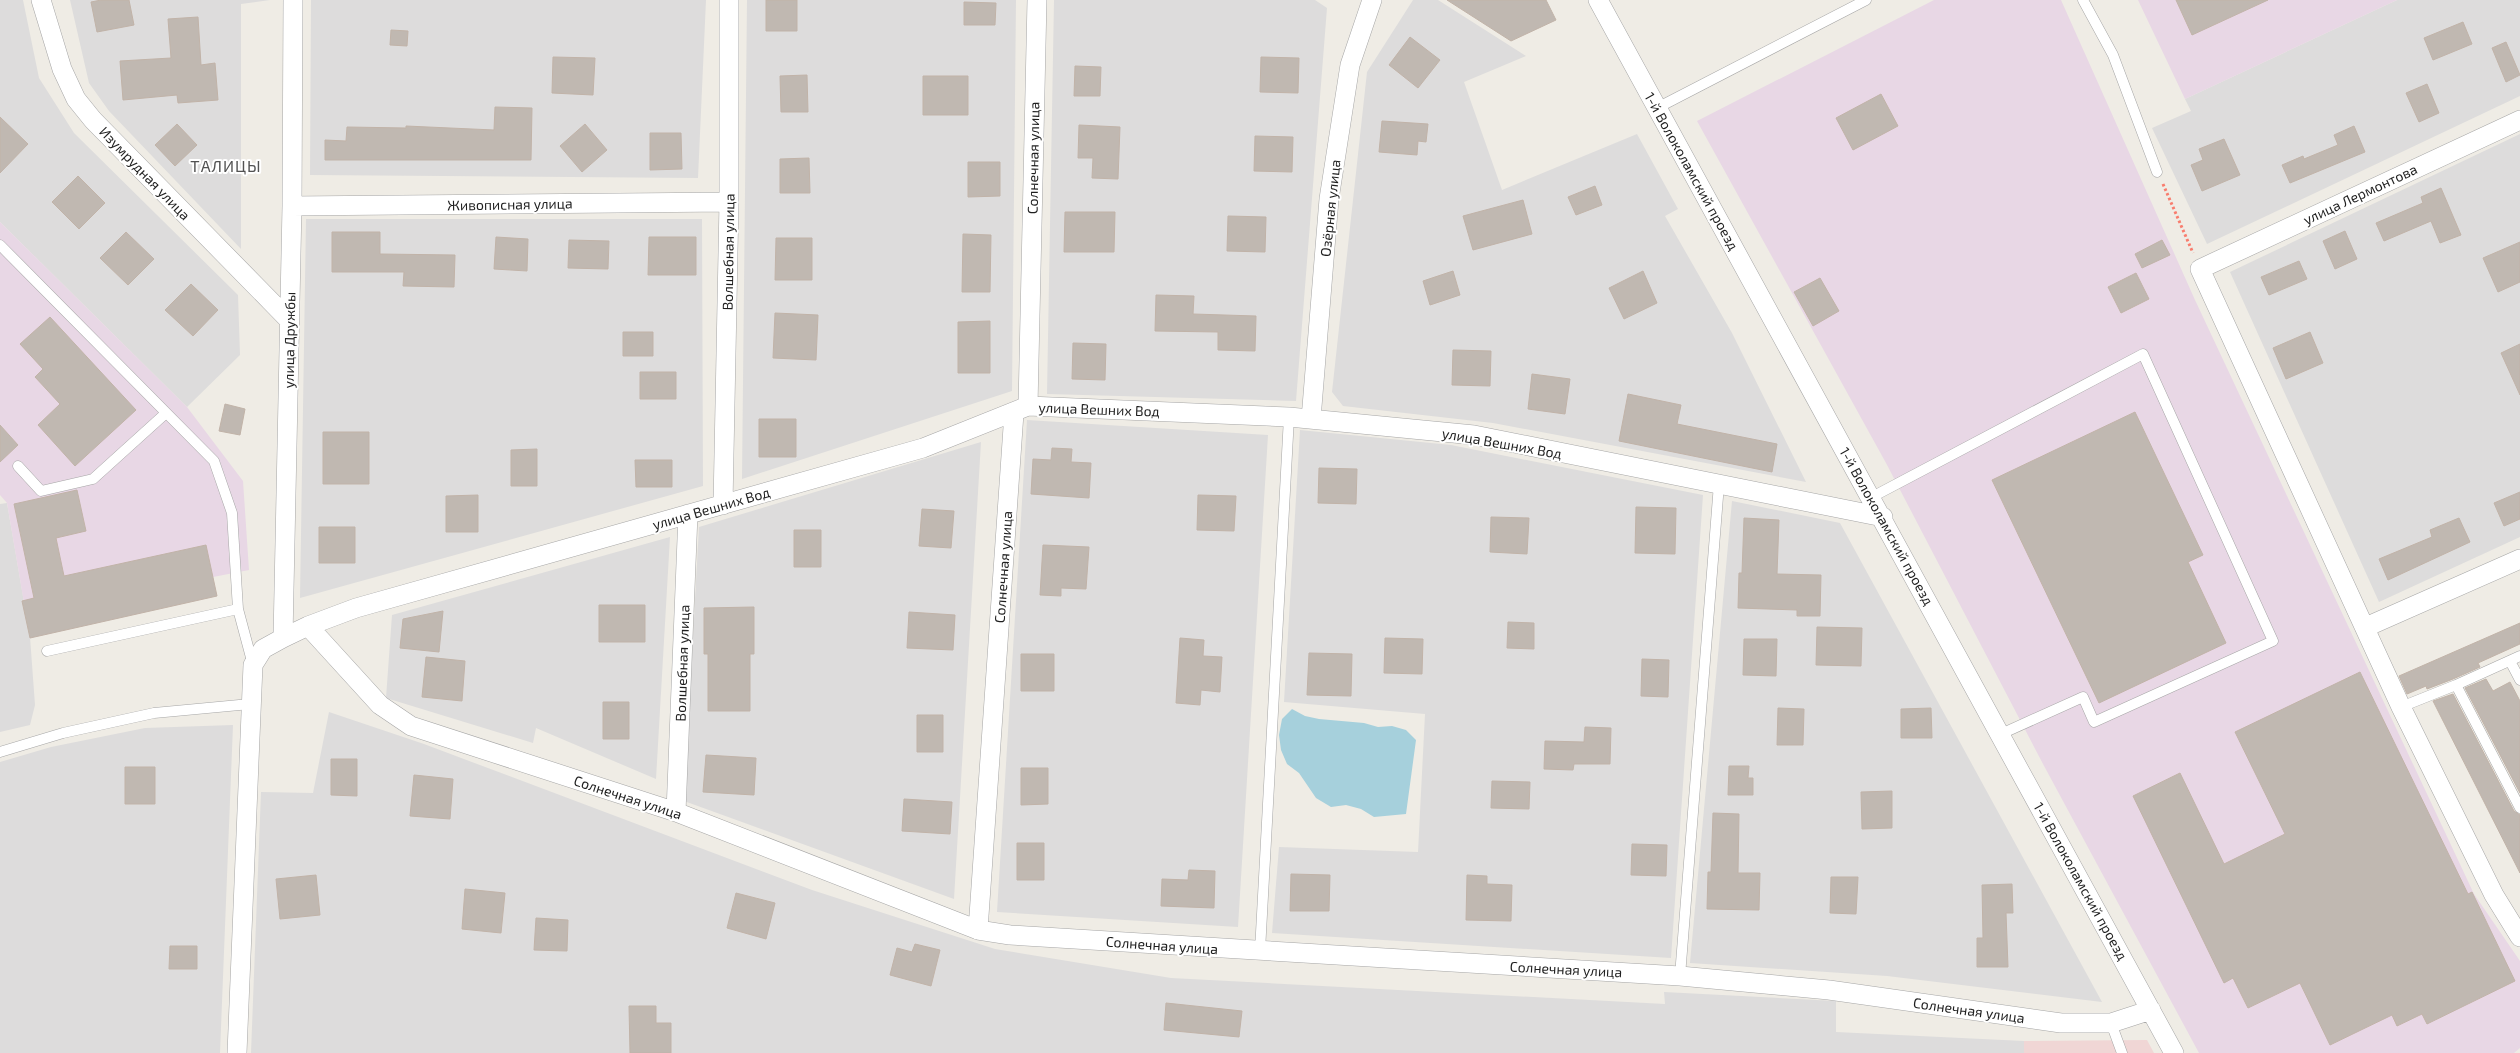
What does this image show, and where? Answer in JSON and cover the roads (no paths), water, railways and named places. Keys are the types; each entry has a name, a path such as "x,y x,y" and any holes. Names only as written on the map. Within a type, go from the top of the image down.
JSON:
{"street":[{"name":"Изумрудная улица","path":"41,0 62,70 76,99 93,120 289,320"},
{"name":"улица Дружбы","path":"283,638 292,206 293,0"},
{"name":"Волшебная улица","path":"723,505 729,202 729,0"},
{"name":"Солнечная улица","path":"978,930 1021,410 1037,0"},
{"name":"Озёрная улица","path":"1311,420 1329,199 1350,65 1372,0"},
{"name":"1-й Волоколамский проезд","path":"1598,0 1883,517 2174,1053"},
{"name":"улица Лермонтова","path":"2366,627 2200,269 2520,120"},
{"name":"Живописная улица","path":"292,206 729,202"},
{"name":"улица Вешних Вод","path":"283,638 308,626 356,608 923,448 1021,410 1290,417 1474,435 1883,517"},
{"name":"Волшебная улица","path":"676,812 688,514"},
{"path":"2520,559 2366,627 2400,707 2494,895 2520,937"},
{"name":"Солнечная улица","path":"308,626 380,705 411,726 676,812 978,930 1010,936 1680,976 1829,990 2061,1023 2111,1024 2151,1010"},
{"path":"237,1053 253,665 263,649 283,638"}],"lane":[{"path":"1657,108 1866,0"},
{"path":"2083,0 2113,55 2158,172"},
{"path":"0,245 214,461 232,513 238,609 253,665"},
{"path":"1872,497 2143,354 2273,641 2094,722 2082,696 2001,734"},
{"path":"18,466 41,491 93,479 166,413"},
{"path":"1260,951 1290,417"},
{"path":"1680,976 1719,484"},
{"path":"47,651 238,609"},
{"path":"2400,707 2515,659 2520,680"},
{"path":"2456,685 2520,808"},
{"path":"0,752 62,733 154,713 250,704"},
{"path":"2111,1024 2122,1053"}],"water":[{"path":"1292,709 1305,716 1319,719 1364,723 1378,727 1392,726 1406,730 1416,740 1406,814 1374,817 1361,809 1346,805 1331,807 1316,798 1299,773 1287,764 1281,750 1279,735 1282,719"}],"district":[{"name":"ТАЛИЦЫ","path":"226,165"}]}
